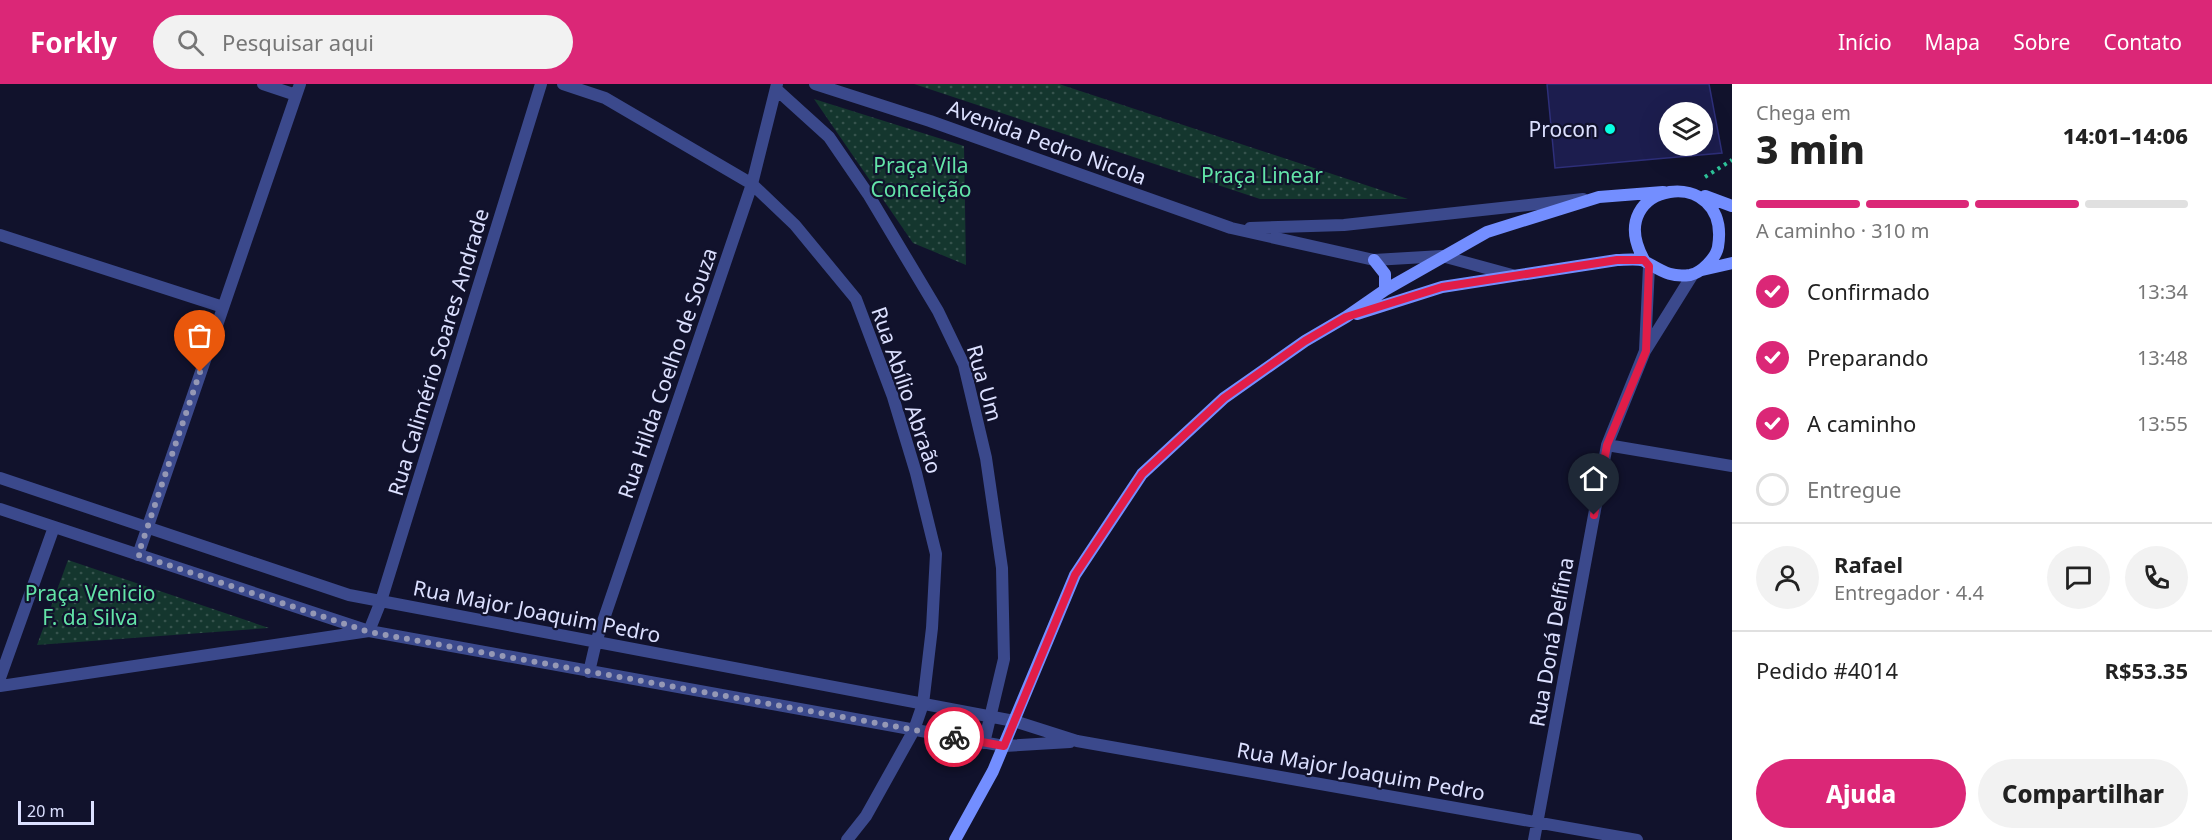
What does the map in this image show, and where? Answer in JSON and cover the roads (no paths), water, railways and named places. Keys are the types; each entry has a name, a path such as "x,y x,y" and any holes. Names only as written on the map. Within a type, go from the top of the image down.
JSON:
{"main road":[{"path":"1686,190 1709,202 1721,224 1718,250 1697,272"},
{"path":"956,840 993,771 1075,575 1142,474 1224,398 1305,341 1346,317 1385,290 1487,232 1599,197 1686,190 1732,206"},
{"path":"1646,263 1636,246 1634,229 1639,213 1648,200 1663,192"},
{"path":"1374,260 1385,274 1385,290"},
{"path":"1346,317 1442,287 1617,260 1646,263 1670,276 1732,264"}],"street":[{"path":"138,555 298,89 263,84"},
{"name":"Rua Calimério Soares Andrade","path":"369,632 381,601 541,84"},
{"name":"Rua Abílio Abraão","path":"563,84 605,98 752,184 795,225 856,300 893,397 916,473 936,554 932,628 923,704 914,730 866,816 847,840"},
{"name":"Avenida Pedro Nicola","path":"815,84 930,121 1231,228 1374,260 1442,256 1512,275"},
{"name":"Rua Hilda Coelho de Souza","path":"589,672 596,642 752,184 777,86"},
{"name":"Rua Um","path":"777,86 836,146 868,194 932,302 964,365 986,458 1002,568 1004,660 984,743"},
{"name":"Avenida Pedro Nicola","path":"1231,228 1344,225 1599,197"},
{"path":"0,235 223,306"},
{"name":"Rua Doná Delfina","path":"1646,263 1646,351"},
{"name":"Rua Doná Delfina","path":"1534,840 1607,445 1646,351 1697,272"},
{"path":"1607,445 1732,466"},
{"name":"Rua Major Joaquim Pedro","path":"0,478 349,595 1014,721 1077,741 1637,840"},
{"name":"Rua Major Joaquim Pedro","path":"0,509 369,632 984,743 1004,746 1077,741"},
{"path":"0,678 54,527"},
{"path":"0,686 369,632"}],"place":[{"name":"Procon","path":"1610,129"}],"park label":[{"name":"Praça Linear","path":"1262,175"},
{"name":"Praça Vila Conceição","path":"921,177"},
{"name":"Praça Venicio F. da Silva","path":"90,605"}]}
